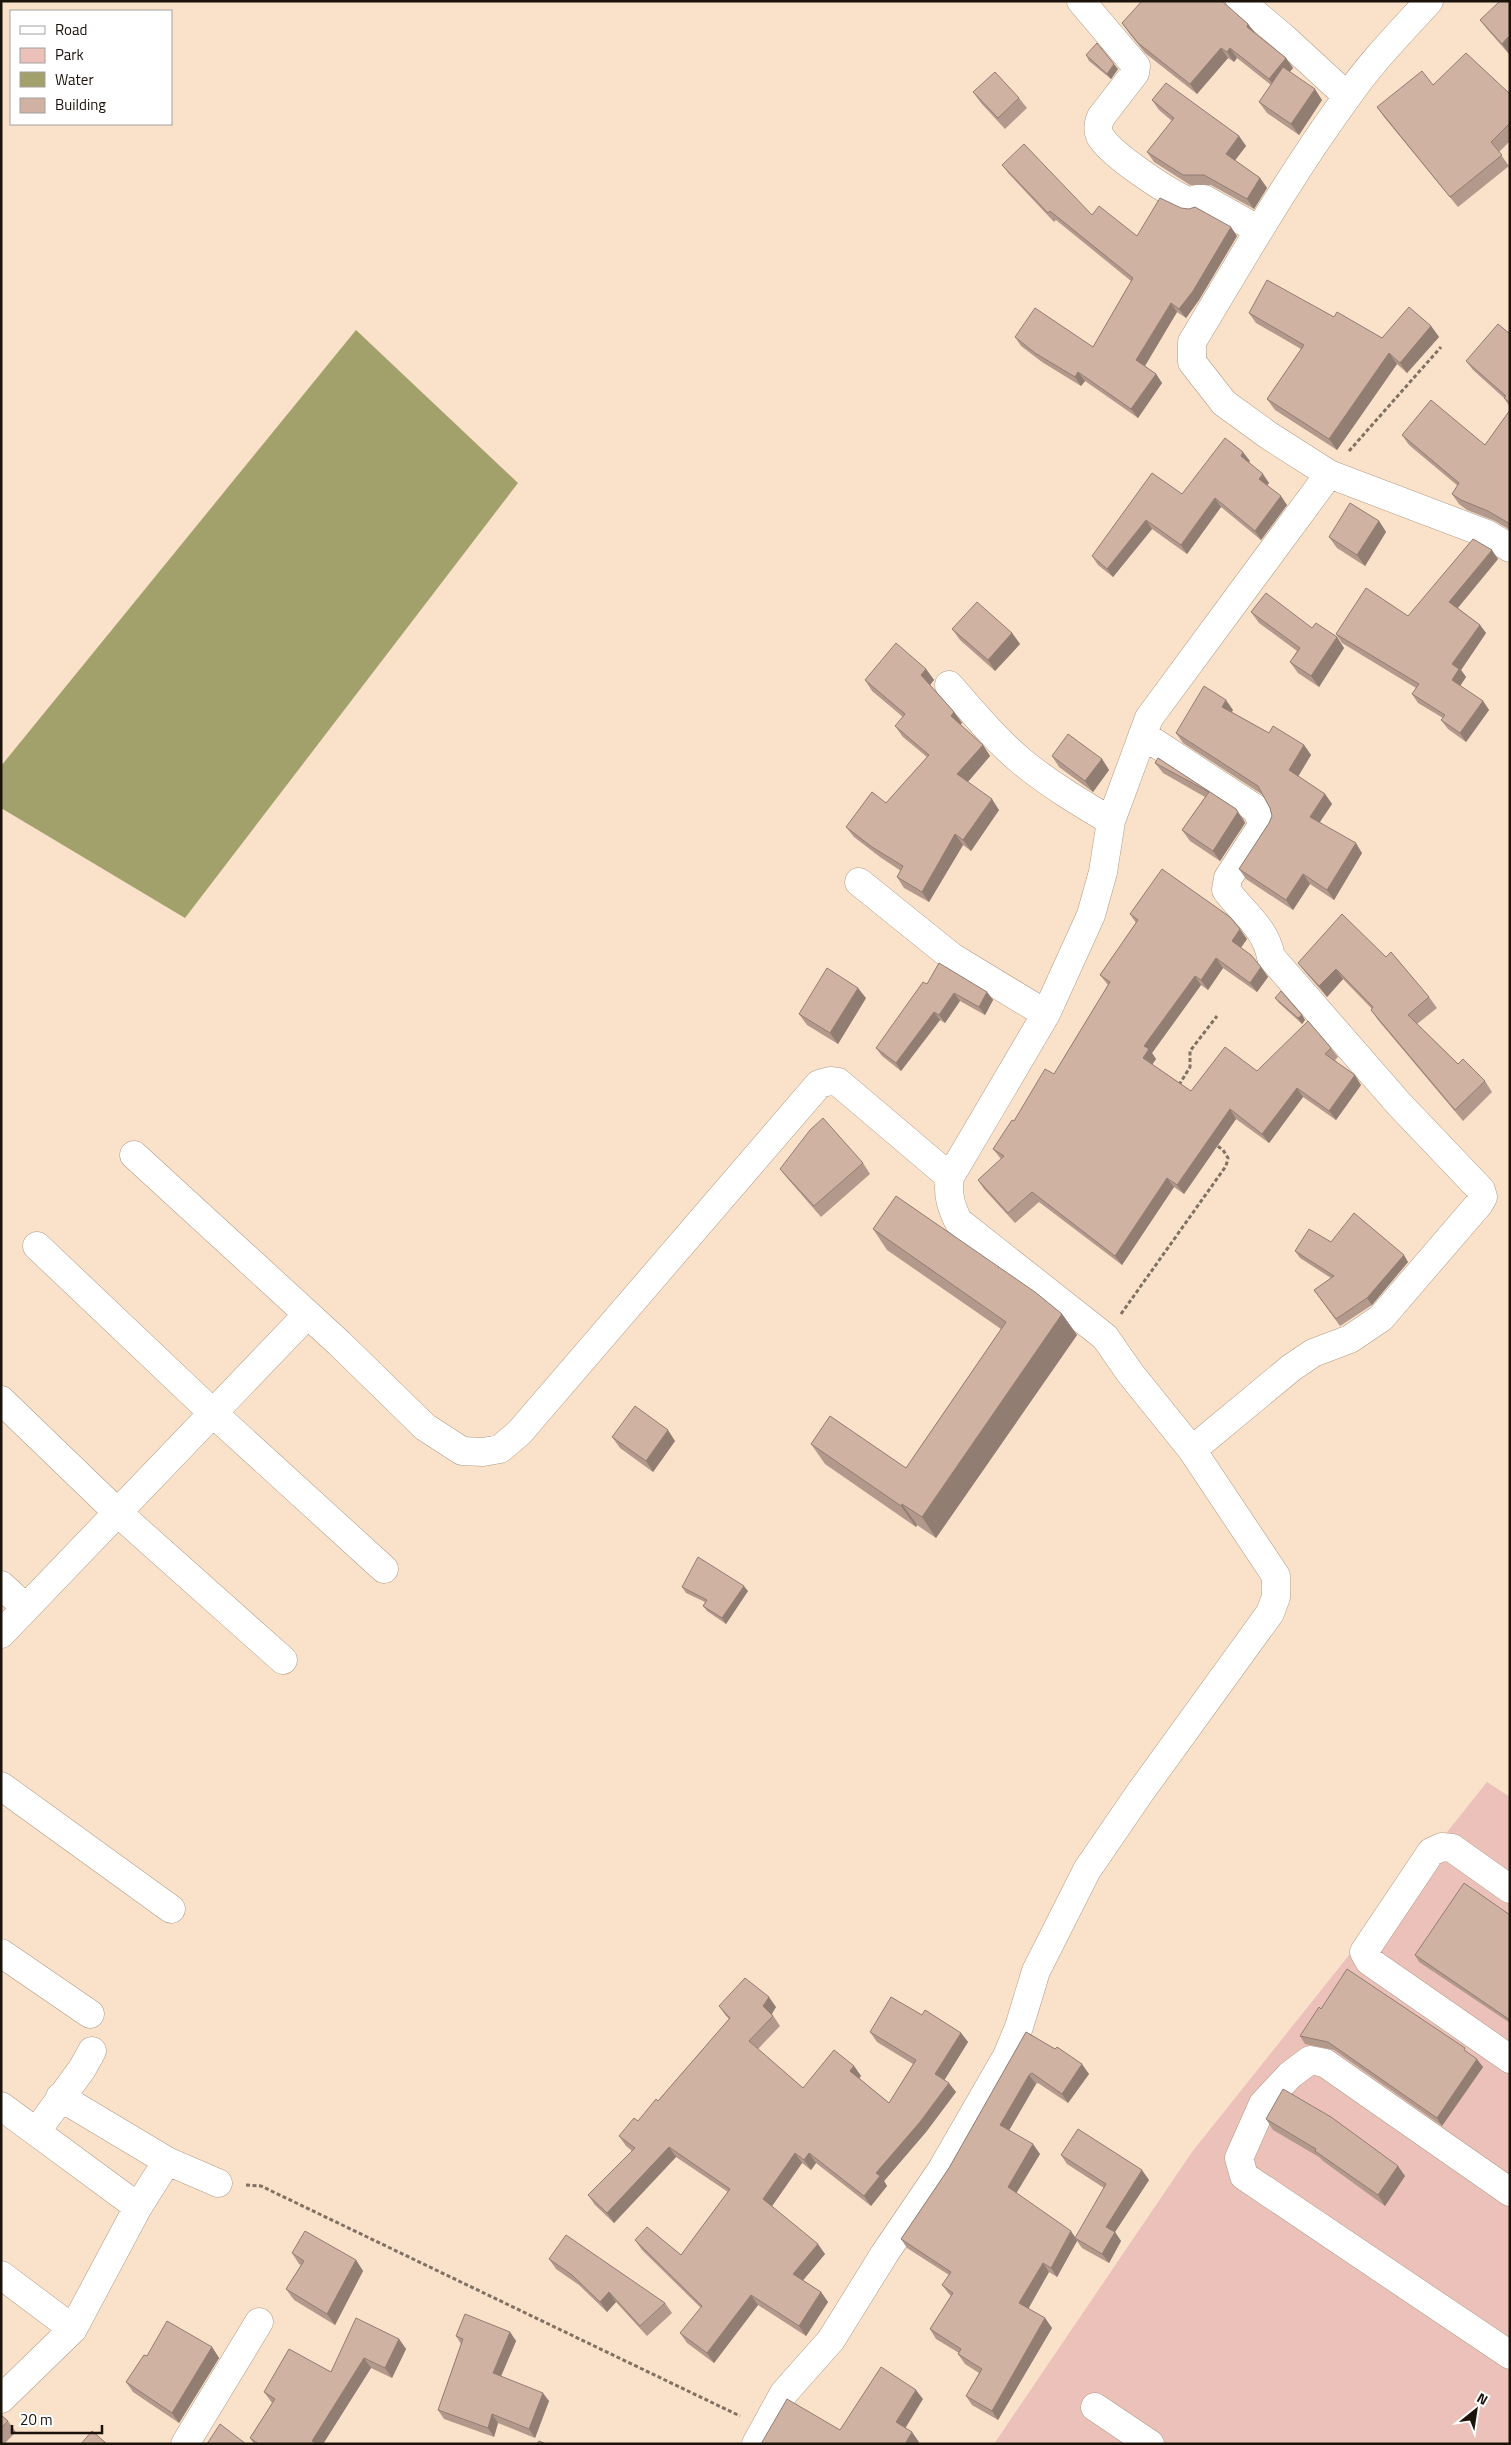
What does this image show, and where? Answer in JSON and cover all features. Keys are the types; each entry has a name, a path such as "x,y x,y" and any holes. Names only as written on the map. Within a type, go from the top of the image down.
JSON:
{"street":[{"path":"1240,1 1283,37 1347,96"},
{"path":"1429,1 1386,48 1347,96 1259,230 1192,342 1192,362 1224,403 1268,435 1329,474 1340,476 1486,534 1510,548"},
{"path":"1087,3 1136,66 1135,73 1101,117 1098,126 1104,140 1140,171 1178,196 1193,203 1197,199 1204,199 1259,230"},
{"path":"760,2436 784,2393 831,2340 952,2152 1008,2056 1036,1971 1087,1870 1139,1794 1270,1613 1276,1596 1276,1576 1192,1450 1130,1373 1105,1337 958,1221 950,1204 948,1191 950,1177 1046,1014 1091,915 1103,872 1110,821 1149,718 1329,474"},
{"path":"949,685 989,731 1021,761 1060,791 1110,821"},
{"path":"1142,735 1256,809 1263,824 1228,878 1226,890 1259,927 1269,946 1271,957 1399,1104 1481,1190 1483,1197 1381,1318 1350,1339 1313,1353 1291,1368 1192,1450"},
{"path":"859,882 952,957 1046,1014"},
{"path":"134,1155 425,1427 462,1450 483,1452 500,1450 519,1433 819,1084 830,1081 838,1082 950,1177"},
{"path":"37,1246 214,1414 384,1568"},
{"path":"1,1634 307,1315"},
{"path":"1,1400 117,1512 283,1660"},
{"path":"1,1585 25,1607"},
{"path":"1,1786 171,1908"},
{"path":"1510,1889 1452,1848 1442,1847 1431,1852 1364,1952 1369,1961 1510,2060"},
{"path":"1,1952 90,2014"},
{"path":"36,2132 82,2069 92,2051"},
{"path":"1510,2192 1325,2063 1310,2060 1290,2075 1263,2104 1239,2158 1244,2176 1510,2356"},
{"path":"60,2097 167,2161 218,2184"},
{"path":"1,2106 138,2208"},
{"path":"1,2399 73,2329 138,2208 167,2161"},
{"path":"1,2275 73,2329"},
{"path":"185,2444 259,2322"},
{"path":"1096,2407 1150,2444"}],"path":[{"path":"1329,474 1441,347"},
{"path":"1178,1087 1190,1067 1190,1051 1217,1016"},
{"path":"1105,1337 1226,1166 1228,1158 1223,1150 1208,1138"},
{"path":"218,2184 261,2186 760,2436"}],"green space":[{"path":"1487,1782 1510,1797 1510,2444 994,2444 1192,2152"}],"water":[{"path":"356,330 518,483 185,918 1,808 1,766"}],"building":[{"path":"1142,1 1222,1 1248,24 1247,27 1286,58 1269,79 1230,48 1227,52 1221,48 1190,84 1138,43 1122,23"},
{"path":"1500,1 1510,1 1510,38 1508,37 1502,44 1480,20"},
{"path":"1097,43 1114,64 1107,74 1086,55"},
{"path":"1466,53 1510,94 1510,123 1491,142 1502,155 1450,197 1377,107 1422,71 1433,85"},
{"path":"1283,67 1315,89 1291,124 1259,102"},
{"path":"995,72 1019,98 998,118 973,92"},
{"path":"1166,83 1239,136 1226,154 1260,178 1247,199 1204,175 1183,175 1147,152 1174,118 1152,100"},
{"path":"1024,144 1092,215 1099,206 1137,236 1160,198 1181,208 1189,209 1195,207 1231,227 1193,291 1179,309 1171,303 1136,360 1156,374 1131,409 1078,372 1075,377 1035,353 1015,337 1035,308 1093,347 1133,278 1050,211 1048,213 1002,165"},
{"path":"1267,280 1334,317 1337,312 1382,338 1409,307 1431,326 1400,363 1389,353 1329,439 1267,399 1304,345 1249,313"},
{"path":"1498,324 1510,334 1510,403 1504,398 1506,396 1466,361"},
{"path":"1431,400 1485,445 1510,410 1510,524 1452,494 1459,483 1402,435"},
{"path":"1225,438 1243,452 1241,456 1263,474 1259,479 1281,496 1255,531 1215,498 1181,545 1146,520 1107,569 1092,556 1152,473 1182,494"},
{"path":"1350,503 1379,521 1357,555 1329,537"},
{"path":"1473,539 1492,550 1449,602 1480,625 1452,664 1459,669 1452,680 1483,701 1460,733 1441,720 1445,715 1412,694 1419,684 1336,634 1366,588 1408,616"},
{"path":"1266,593 1312,628 1316,623 1337,637 1311,676 1290,662 1300,648 1251,612"},
{"path":"977,602 1012,633 988,660 952,629"},
{"path":"896,643 926,669 921,675 954,712 951,716 983,745 957,774 992,799 963,840 955,834 922,892 897,877 903,866 872,847 846,827 872,792 886,803 929,755 895,726 905,714 865,680"},
{"path":"1204,686 1226,700 1222,707 1269,733 1273,726 1304,745 1289,770 1325,794 1310,817 1356,843 1327,890 1303,874 1286,900 1239,869 1272,816 1270,808 1258,786 1176,733"},
{"path":"1068,734 1102,759 1085,781 1052,756"},
{"path":"1158,758 1236,809 1238,812 1213,851 1182,830 1209,792 1155,763"},
{"path":"1162,869 1230,917 1240,929 1232,941 1251,955 1261,967 1250,983 1216,958 1201,980 1195,976 1144,1046 1149,1049 1143,1058 1191,1091 1225,1047 1257,1071 1308,1021 1331,1048 1325,1054 1355,1075 1329,1111 1297,1088 1262,1134 1230,1109 1177,1185 1167,1178 1115,1256 1032,1192 1008,1213 978,1180 1004,1156 993,1149 1012,1120 1014,1121 1045,1069 1054,1074 1110,982 1100,975 1138,920 1130,914"},
{"path":"1342,914 1386,957 1391,952 1429,997 1408,1015 1458,1064 1463,1059 1485,1081 1455,1110 1371,1010 1373,1007 1336,969 1319,986 1298,963"},
{"path":"939,963 987,992 979,1007 954,993 939,1015 934,1012 896,1063 876,1048 923,982 927,984"},
{"path":"827,968 858,988 830,1033 799,1014"},
{"path":"1281,991 1302,1015 1298,1018 1275,998"},
{"path":"823,1118 863,1163 814,1206 780,1169 810,1130"},
{"path":"896,1196 1035,1292 1062,1314 922,1517 902,1504 901,1506 811,1444 830,1416 906,1468 1006,1322 873,1229"},
{"path":"1354,1213 1404,1255 1367,1298 1336,1319 1314,1290 1334,1276 1295,1251 1309,1229 1331,1242"},
{"path":"635,1406 668,1430 646,1461 612,1437"},
{"path":"698,1557 744,1586 722,1618 703,1606 707,1600 682,1587"},
{"path":"1464,1883 1510,1915 1510,2020 1415,1955"},
{"path":"1347,1969 1465,2048 1464,2050 1477,2059 1437,2118 1328,2042 1300,2036 1319,2007 1321,2009"},
{"path":"745,1978 769,1997 763,2006 773,2016 749,2041 803,2088 834,2050 854,2066 850,2071 889,2103 916,2060 870,2032 891,1997 922,2015 925,2010 961,2033 935,2074 949,2083 920,2122 876,2173 880,2176 864,2196 809,2153 804,2160 795,2153 763,2199 818,2244 793,2274 821,2292 799,2326 751,2295 707,2353 680,2333 702,2306 635,2240 647,2227 681,2255 730,2189 669,2147 607,2213 588,2195 635,2148 619,2136 634,2118 638,2121 656,2099 658,2101 730,2018 719,2006"},
{"path":"1026,2032 1055,2049 1057,2047 1082,2064 1062,2094 1032,2073 1029,2075 1000,2125 1033,2144 1008,2187 1071,2231 1051,2268 1043,2263 1019,2303 1045,2318 992,2411 966,2396 982,2369 958,2354 961,2349 930,2329 953,2293 942,2285 951,2272 901,2239 949,2168"},
{"path":"1283,2089 1331,2117 1398,2166 1378,2195 1315,2151 1316,2149 1266,2119"},
{"path":"1078,2129 1142,2170 1106,2227 1115,2232 1102,2254 1075,2238 1106,2184 1061,2155"},
{"path":"305,2231 356,2260 327,2314 286,2289 304,2261 292,2253"},
{"path":"566,2235 665,2303 640,2326 609,2292 600,2302 572,2275 549,2259"},
{"path":"465,2314 510,2332 493,2373 543,2393 529,2429 492,2414 488,2428 438,2410 463,2339 456,2336"},
{"path":"356,2318 399,2339 385,2368 364,2358 312,2441 317,2444 259,2444 250,2438 275,2399 264,2392 289,2349 331,2372"},
{"path":"167,2321 212,2347 172,2413 126,2382 144,2355 147,2356"},
{"path":"881,2367 916,2390 896,2422 912,2432 905,2444 761,2444 787,2399 840,2430"},
{"path":"1,2415 8,2421 1,2428"},
{"path":"220,2424 246,2444 207,2444"},
{"path":"92,2431 107,2444 81,2444"}]}
